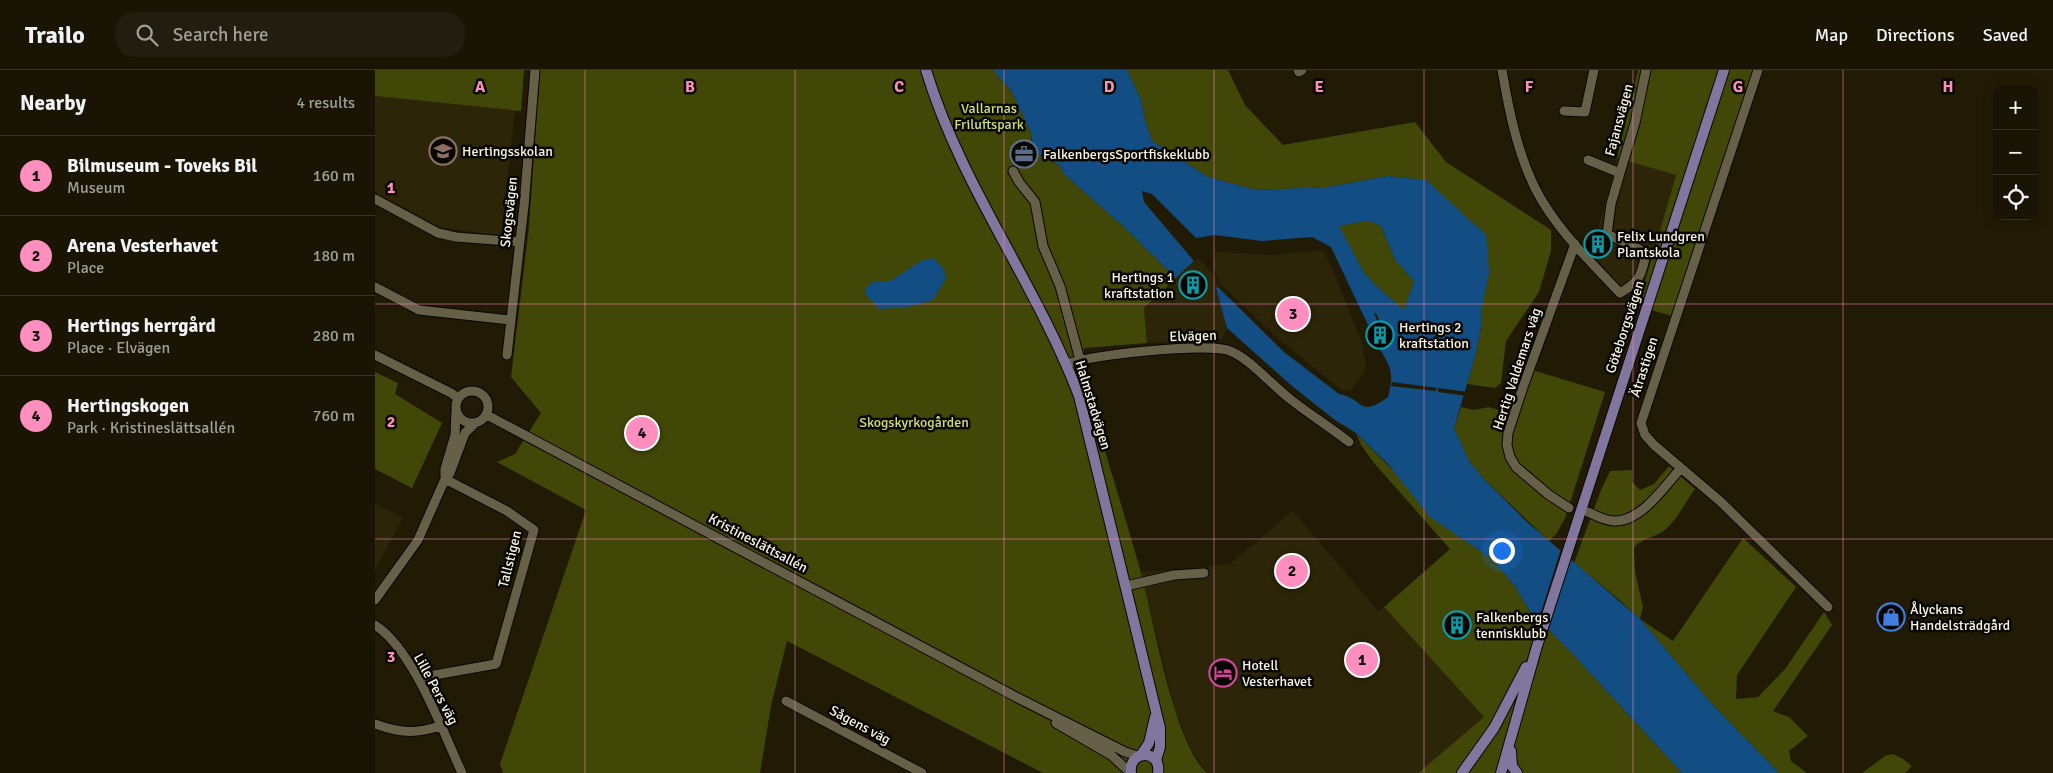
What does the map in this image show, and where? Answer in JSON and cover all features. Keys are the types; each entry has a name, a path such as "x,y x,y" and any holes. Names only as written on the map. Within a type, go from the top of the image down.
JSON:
{"main road":[{"name":"Halmstadvägen","path":"926,70 954,146 983,204 1015,260 1067,364 1079,396 1126,586 1155,714 1160,738 1160,768"},
{"name":"Göteborgsvägen","path":"1538,641 1724,70"},
{"path":"1501,773 1538,641"},
{"path":"1462,773 1497,722 1538,641"},
{"name":"Halmstadvägen","path":"1131,773 1131,763 1149,743 1155,714"},
{"path":"1515,722 1510,755 1512,766 1517,773"},
{"path":"1139,755 1147,754 1160,768"}],"street":[{"name":"Skogsvägen","path":"507,356 520,242 535,70"},
{"path":"1502,70 1512,126 1536,190 1556,222 1620,293 1637,282 1645,258 1639,249 1607,234 1611,204 1619,173"},
{"path":"1564,111 1585,112 1594,70"},
{"name":"Fajansvägen","path":"1588,160 1619,173 1635,122 1646,70"},
{"name":"Ätrastigen","path":"1758,70 1641,423 1645,435 1721,502 1828,608"},
{"path":"1013,171 1035,202 1043,246 1060,286 1081,360"},
{"path":"375,199 438,233 520,242"},
{"name":"Hertig Valdemars väg","path":"1569,508 1549,495 1516,467 1507,445 1508,433 1523,387 1575,244"},
{"path":"375,287 419,310 510,320"},
{"name":"Elvägen","path":"1067,364 1081,360 1148,351 1226,349 1235,353 1290,399 1349,442"},
{"path":"375,355 458,398"},
{"path":"375,600 418,540 445,479 450,473 465,433 487,414 488,402 481,392 468,391 458,398"},
{"path":"445,479 445,468 455,436 458,398"},
{"path":"457,411 463,421 475,423"},
{"name":"Kristineslättsallén","path":"487,414 1016,697 1125,752 1139,755"},
{"path":"1588,512 1606,520 1626,519 1649,504 1681,468"},
{"name":"Tallstigen","path":"418,678 496,664 534,530 507,511 445,479"},
{"path":"1126,586 1175,575 1204,573"},
{"name":"Lille Pers väg","path":"375,625 393,642 418,678 463,773"},
{"name":"Kristineslättsallén","path":"1016,697 1090,744 1111,755 1131,773"},
{"name":"Sågens väg","path":"786,701 922,773"},
{"path":"375,724 394,730 414,733 440,726"}],"shaded area":[{"name":"Hertingsskolan","path":"375,96 515,110 501,236 440,227 375,192"},
{"path":"1617,158 1676,175 1638,306 1587,248 1604,234 1599,225"},
{"path":"1322,250 1331,265 1363,345 1366,366 1363,375 1350,391 1341,390 1279,339 1220,284 1212,264 1216,252 1274,255"},
{"path":"1198,258 1215,276 1218,287 1216,288 1227,328 1222,339 1147,343 1144,308"},
{"path":"375,504 403,518 375,570"},
{"path":"1293,511 1378,611 1384,607 1484,717 1418,773 1207,773 1192,751 1175,710 1141,572 1196,569 1231,563"}],"green space":[{"path":"375,70 524,70 521,111 375,96"},
{"path":"540,70 993,70 1012,92 1031,133 1032,143 1041,156 1059,165 1064,174 1125,228 1176,278 1144,308 1147,343 1084,348 1083,377 1141,573 1166,679 1175,708 1184,735 1195,757 1207,773 1043,773 787,641 771,706 760,773 503,773 500,764 586,510 497,462 515,454 541,413 511,377 529,227"},
{"path":"1127,70 1228,70 1245,105 1283,145 1415,122 1446,162 1551,230 1551,251 1539,292 1506,341 1501,383 1495,388 1467,384 1476,353 1481,326 1482,306 1449,202 1426,180 1388,176 1328,187 1256,190 1208,177 1152,141 1145,121 1141,100"},
{"path":"1638,70 1762,70 1672,316 1638,306 1676,175 1617,158"},
{"path":"1359,222 1372,222 1381,226 1395,260 1414,281 1404,311 1374,284 1363,271 1338,226"},
{"path":"1532,370 1605,392 1566,516 1557,533 1549,541 1483,478 1469,461 1454,428 1461,407 1474,410 1489,407 1504,412"},
{"path":"375,372 398,383 395,394 442,423 412,488 375,469"},
{"path":"1356,433 1458,536 1492,559 1514,585 1529,610 1569,650 1682,773 1418,773 1484,717 1384,607 1450,549 1374,463 1361,445"},
{"path":"1669,466 1695,489 1667,528 1659,534 1637,544 1634,548 1635,572 1643,607 1640,619 1574,563 1610,471 1632,470 1632,482 1640,490 1654,484"},
{"path":"1743,538 1796,587 1737,675 1736,699 1758,697 1785,669 1824,612 1832,625 1773,711 1789,717 1808,736 1789,751 1791,761 1807,773 1779,773 1711,703 1640,619 1673,641"},
{"path":"1893,754 1912,766 1905,773 1862,773 1885,756"}],"water":[{"path":"993,70 1127,70 1141,100 1145,121 1152,141 1208,177 1256,190 1328,187 1388,176 1426,180 1486,235 1489,273 1482,306 1481,326 1476,353 1454,428 1469,461 1483,478 1526,521 1640,619 1711,703 1779,773 1682,773 1569,650 1529,610 1514,585 1492,559 1430,517 1388,464 1356,433 1335,420 1292,386 1227,328 1216,288 1218,287 1284,352 1339,394 1347,396 1366,407 1388,397 1391,380 1390,368 1376,343 1387,338 1376,313 1374,313 1380,328 1375,330 1372,323 1368,325 1331,247 1312,237 1262,241 1215,235 1196,238 1152,194 1142,191 1144,202 1194,261 1176,278 1125,228 1064,174 1059,165 1034,151 1031,133 1012,92","holes":["1359,222 1372,222 1381,226 1395,260 1414,281 1404,310 1374,284 1363,271 1339,226"]},
{"path":"932,258 941,266 946,278 933,300 908,307 879,309 866,295 865,288 873,282 890,281 921,261"}],"pier":[{"path":"1392,382 1468,392 1467,396 1438,392 1436,388 1436,391 1391,386"},
{"path":"1561,549 1571,557 1548,632 1538,622"}],"place":[{"name":"Hertingsskolan","path":"443,151"},
{"name":"FalkenbergsSportfiskeklubb","path":"1024,154"},
{"name":"Felix Lundgren Plantskola","path":"1598,244"},
{"name":"Hertings 1 kraftstation","path":"1193,285"},
{"name":"Hertings herrgård","path":"1293,314"},
{"name":"Hertings 2 kraftstation","path":"1380,335"},
{"name":"Hertingskogen","path":"642,433"},
{"name":"Arena Vesterhavet","path":"1292,571"},
{"name":"Ålyckans Handelsträdgård","path":"1891,617"},
{"name":"Falkenbergs tennisklubb","path":"1457,625"},
{"name":"Bilmuseum - Toveks Bil","path":"1362,660"},
{"name":"Hotell Vesterhavet","path":"1223,673"}],"park label":[{"name":"Vallarnas Friluftspark","path":"989,116"},
{"name":"Skogskyrkogården","path":"914,422"}]}
